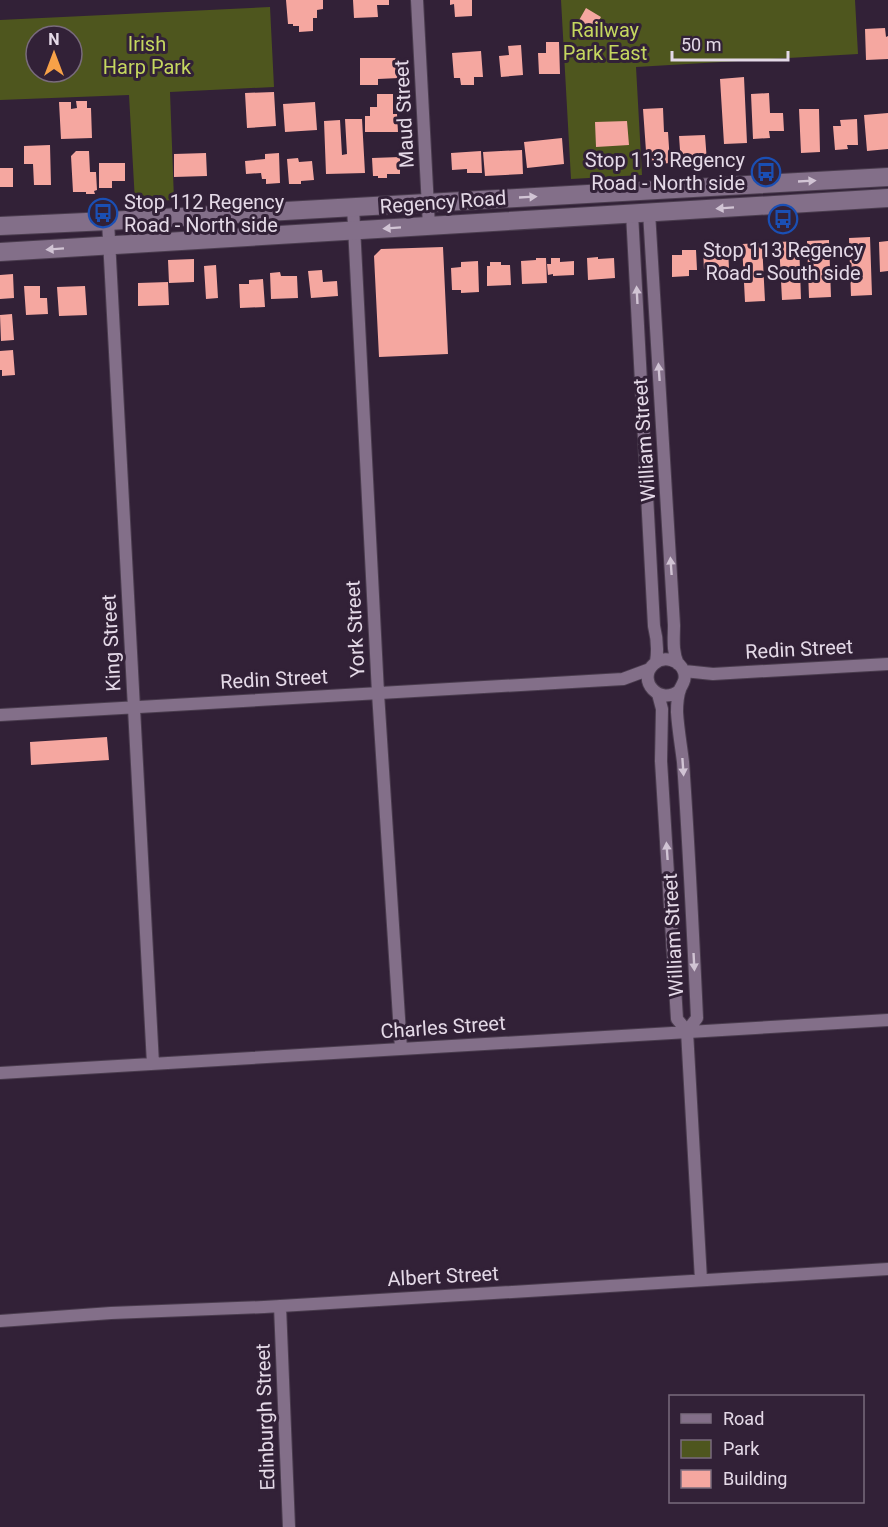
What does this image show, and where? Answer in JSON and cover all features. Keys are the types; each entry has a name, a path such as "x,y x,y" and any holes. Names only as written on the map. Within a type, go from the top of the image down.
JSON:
{"main road":[{"name":"Regency Road","path":"0,226 888,177"},
{"name":"Regency Road","path":"0,252 888,198"}],"street":[{"name":"Maud Street","path":"417,0 429,226"},
{"name":"York Street","path":"353,207 378,693 401,1049"},
{"name":"William Street","path":"641,213 654,626 657,637 657,655 653,666"},
{"name":"William Street","path":"641,213 674,613 673,645 675,657 681,667"},
{"name":"King Street","path":"108,221 153,1064"},
{"path":"667,659 681,667 685,680 682,687 676,693 667,696 654,690 648,675 653,666 667,659"},
{"name":"Redin Street","path":"681,667 713,674 888,664"},
{"name":"Redin Street","path":"0,715 623,679 653,666"},
{"name":"Redin Street","path":"682,687 713,674"},
{"name":"Redin Street","path":"623,679 654,690"},
{"name":"William Street","path":"682,687 677,709 697,1017 687,1031"},
{"name":"William Street","path":"654,690 662,709 661,762 677,1019 687,1031 701,1280"},
{"name":"Charles Street","path":"0,1073 888,1020"},
{"name":"Albert Street","path":"0,1321 888,1269"},
{"name":"Edinburgh Street","path":"280,1306 289,1527"}],"green space":[{"name":"Railway Park East","path":"561,0 855,0 858,54 636,67 642,175 571,179"},
{"name":"Irish Harp Park","path":"270,7 274,87 170,92 174,200 135,202 129,95 0,100 0,20"}],"building":[{"path":"286,0 323,0 323,9 317,10 317,18 313,18 313,31 299,32 299,26 288,24"},
{"path":"353,0 389,0 389,5 377,5 378,17 354,18"},
{"path":"450,0 472,0 472,16 455,17 454,4 450,5"},
{"path":"586,8 601,17 593,31 578,22"},
{"path":"885,28 886,37 888,36 888,59 866,60 865,29"},
{"path":"546,42 559,42 560,74 539,74 538,53 546,53"},
{"path":"521,45 523,75 501,77 499,56 509,55 508,46"},
{"path":"481,51 483,77 474,77 474,85 461,85 460,78 454,78 452,53"},
{"path":"360,58 399,58 399,78 378,79 378,85 360,85"},
{"path":"744,77 747,143 724,144 720,79"},
{"path":"274,92 276,126 247,128 245,93"},
{"path":"769,93 770,113 783,113 784,131 769,131 770,138 753,139 751,94"},
{"path":"377,94 393,94 393,114 397,114 398,132 365,132 365,116 370,116 370,107 377,107"},
{"path":"76,101 87,101 87,108 91,108 92,138 61,139 59,102 71,102 71,109 77,108"},
{"path":"315,102 317,130 285,132 283,104"},
{"path":"663,108 664,132 668,132 670,163 647,165 643,109"},
{"path":"799,109 819,109 820,152 801,153"},
{"path":"888,113 888,149 867,151 864,115"},
{"path":"345,119 362,119 365,173 326,174 324,121 340,120 342,155 347,154"},
{"path":"857,119 858,145 847,145 848,149 835,150 833,126 841,126 840,120"},
{"path":"627,121 629,145 596,147 595,122"},
{"path":"705,135 707,162 681,164 679,136"},
{"path":"562,138 564,164 527,168 524,142"},
{"path":"50,145 51,185 34,185 33,164 24,164 24,146"},
{"path":"522,150 523,174 485,176 483,152"},
{"path":"76,151 89,151 90,172 96,172 97,190 94,191 95,194 73,192 71,156"},
{"path":"481,151 482,173 467,173 467,169 452,170 451,153"},
{"path":"206,153 207,176 174,177 174,154"},
{"path":"279,153 280,183 266,184 266,179 262,179 261,173 246,174 245,161 265,159 265,154"},
{"path":"400,157 400,174 387,174 387,178 373,176 372,158"},
{"path":"298,158 299,162 312,161 314,180 301,181 301,184 289,184 287,159"},
{"path":"99,163 125,163 125,181 112,181 112,188 99,188"},
{"path":"0,168 13,168 13,187 0,187"},
{"path":"870,237 872,295 851,296 849,238"},
{"path":"829,240 831,297 809,298 807,241"},
{"path":"799,241 801,299 782,300 779,242"},
{"path":"888,241 888,271 880,272 879,242"},
{"path":"762,243 765,301 745,302 742,244"},
{"path":"443,247 448,354 379,357 374,256 381,249"},
{"path":"728,247 729,269 704,269 703,248"},
{"path":"682,250 696,250 697,270 689,270 689,276 672,277 672,255 682,255"},
{"path":"598,257 598,259 614,258 615,278 588,280 587,258"},
{"path":"536,258 546,258 547,283 522,284 521,261 536,260"},
{"path":"551,258 560,258 560,262 574,261 574,275 548,275 547,264 551,264"},
{"path":"194,259 194,282 169,283 168,260"},
{"path":"478,261 479,292 461,293 461,290 452,290 451,268 461,267 461,262"},
{"path":"490,262 510,265 511,285 487,286 487,266 490,266"},
{"path":"216,265 218,298 206,299 204,266"},
{"path":"322,270 323,282 337,281 338,296 311,298 308,271"},
{"path":"280,272 281,276 297,276 298,298 271,299 270,273"},
{"path":"13,274 14,298 0,299 0,275"},
{"path":"263,279 265,307 240,308 239,284 249,284 249,280"},
{"path":"168,282 169,305 138,306 138,283"},
{"path":"24,286 40,286 40,298 47,298 48,314 26,315"},
{"path":"85,286 87,315 59,316 57,287"},
{"path":"12,314 14,340 1,341 0,315"},
{"path":"13,350 15,375 2,376 0,351"},
{"path":"107,737 109,760 31,765 30,742"}],"place":[{"name":"Stop 113 Regency Road - North side","path":"766,172"},
{"name":"Stop 112 Regency Road - North side","path":"103,213"},
{"name":"Stop 113 Regency Road - South side","path":"783,219"}]}
